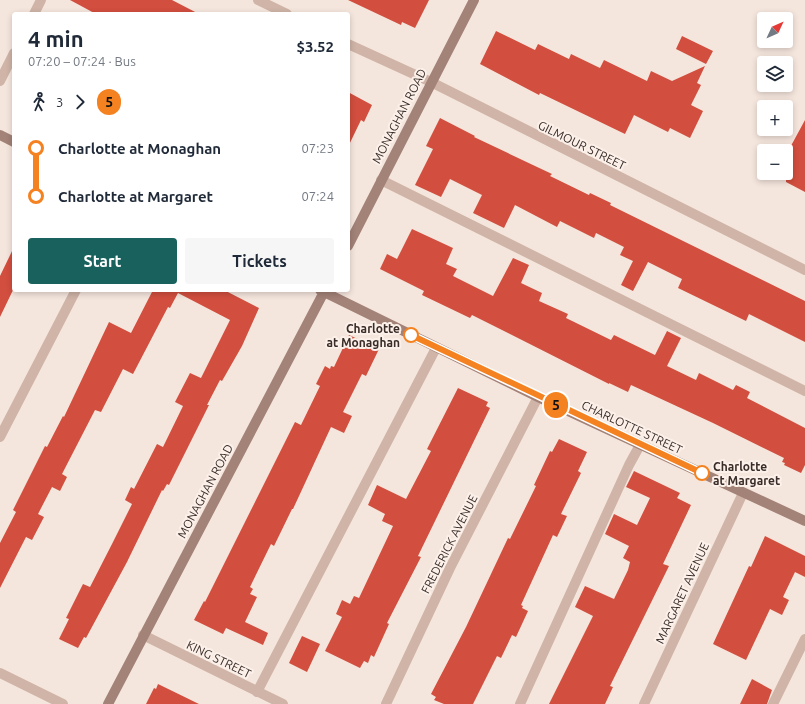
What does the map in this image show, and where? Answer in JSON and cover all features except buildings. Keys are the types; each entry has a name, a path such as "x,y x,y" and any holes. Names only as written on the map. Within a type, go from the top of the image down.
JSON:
{"main road":[{"name":"MONAGHAN ROAD","path":"350,242 474,0"},
{"path":"0,135 12,141"},
{"name":"MONAGHAN ROAD","path":"108,704 322,292"},
{"name":"CHARLOTTE STREET","path":"325,292 538,397 805,521"}],"street":[{"path":"35,12 41,0"},
{"path":"258,0 283,12"},
{"name":"GILMOUR STREET","path":"350,45 431,82 805,270"},
{"path":"0,81 12,57"},
{"path":"381,180 805,391"},
{"path":"1,433 75,292"},
{"path":"257,692 436,348"},
{"name":"FREDERICK AVENUE","path":"386,704 450,568 538,397"},
{"path":"520,704 629,465 640,445"},
{"name":"MARGARET AVENUE","path":"644,704 743,492"},
{"name":"KING STREET","path":"143,635 283,704"},
{"path":"773,704 805,639"},
{"path":"0,673 63,704"}],"bus line":[{"name":"5","path":"411,335 538,397 702,473"}],"place":[{"name":"Charlotte at Monaghan","path":"411,335"},
{"name":"Charlotte at Margaret","path":"702,473"}]}
